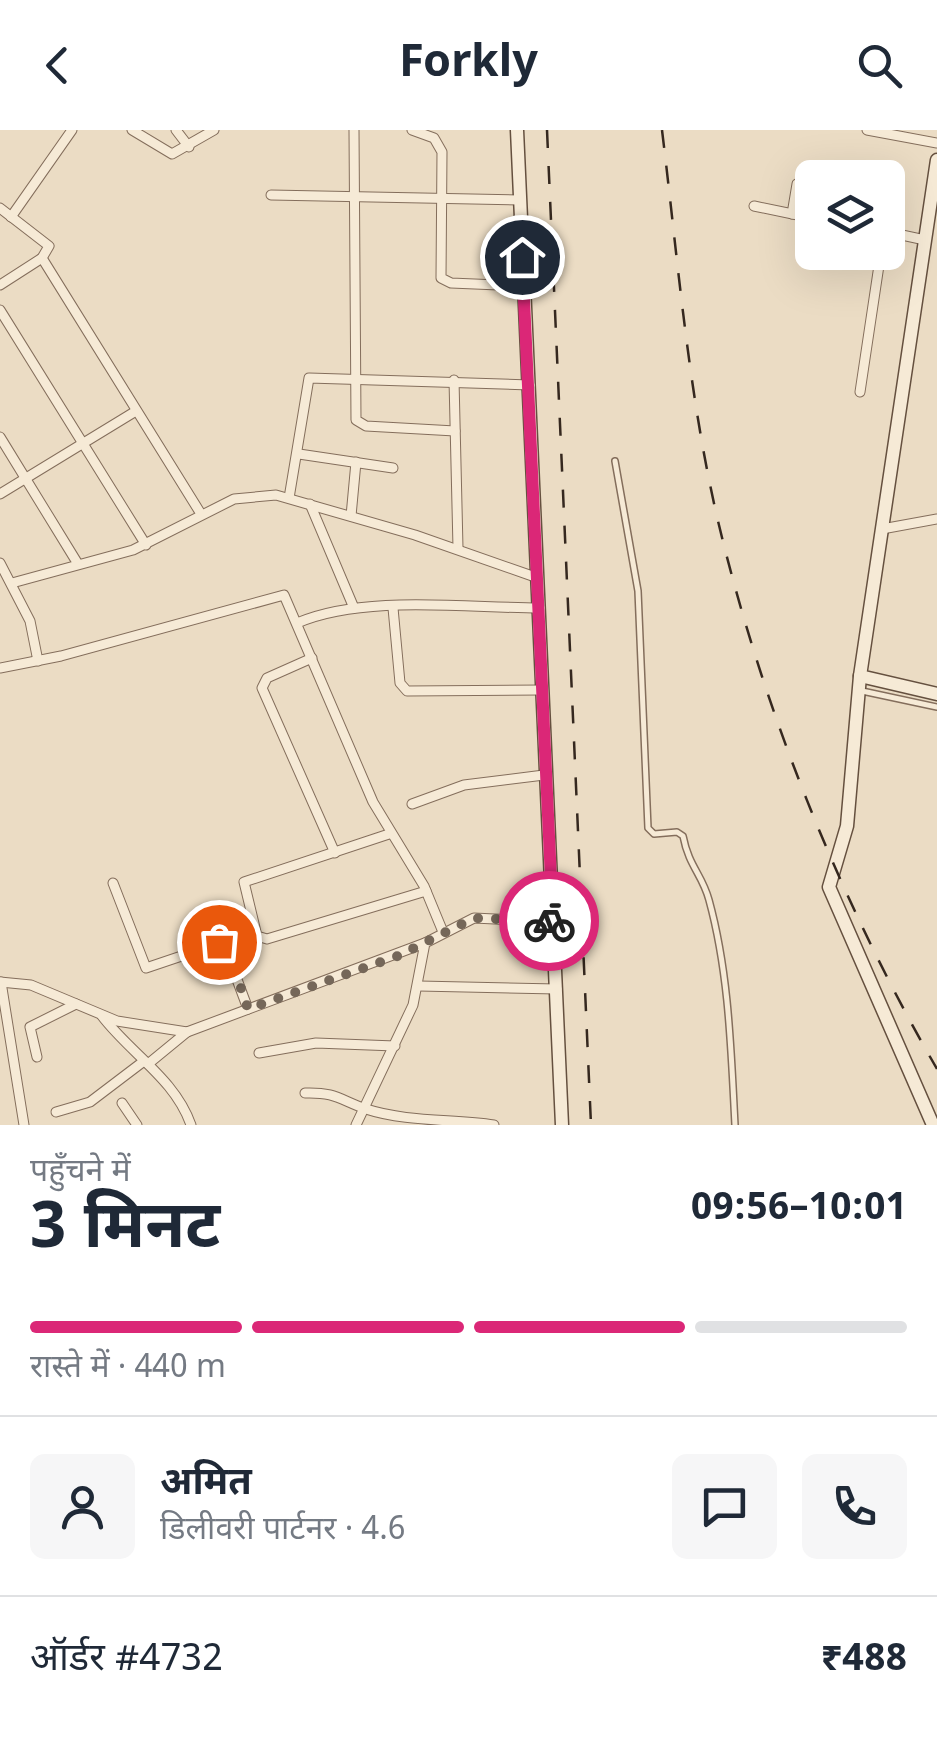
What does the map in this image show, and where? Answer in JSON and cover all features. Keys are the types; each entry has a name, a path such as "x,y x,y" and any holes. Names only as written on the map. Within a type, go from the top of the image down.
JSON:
{"street":[{"path":"11,217 72,130"},
{"path":"132,130 164,152 189,147 214,130"},
{"path":"176,130 189,147"},
{"path":"354,130 359,424 455,431"},
{"path":"412,130 439,144 442,278 451,283 522,286"},
{"path":"517,130 562,1125"},
{"path":"868,130 937,142"},
{"path":"933,1125 829,888 846,826 860,683 937,160"},
{"path":"271,195 520,200"},
{"path":"792,214 795,199"},
{"path":"754,206 795,215"},
{"path":"0,208 48,242 42,258 0,285"},
{"path":"905,236 925,240"},
{"path":"42,258 201,514"},
{"path":"860,392 877,270"},
{"path":"0,310 146,545"},
{"path":"289,498 299,454 306,382 313,378 530,384"},
{"path":"454,380 458,548"},
{"path":"0,494 136,411"},
{"path":"0,437 78,564"},
{"path":"299,454 393,468"},
{"path":"351,516 356,462"},
{"path":"12,583 146,545 201,514 245,497 289,498 458,548 538,578"},
{"path":"310,504 354,608"},
{"path":"882,529 937,519"},
{"path":"0,563 30,621 38,660"},
{"path":"0,668 280,594 288,599 389,834 426,892 442,932"},
{"path":"298,623 321,612 354,608 540,608"},
{"path":"392,608 400,683 407,692 541,690"},
{"path":"312,658 267,678 262,688 334,852"},
{"path":"860,683 937,694"},
{"path":"412,804 464,784 544,775"},
{"path":"389,834 244,882 259,938 426,892"},
{"path":"113,883 146,968 223,942 248,1009"},
{"path":"56,1112 90,1102 187,1032 426,943 442,932 490,916 553,922"},
{"path":"356,1125 419,986 426,943"},
{"path":"24,1125 1,982 31,985 102,1016 187,1032"},
{"path":"419,986 556,989"},
{"path":"37,1057 30,1027 76,1004"},
{"path":"102,1016 178,1098 192,1125"},
{"path":"259,1053 316,1043 394,1046"},
{"path":"305,1094 340,1095 364,1108 494,1125"},
{"path":"122,1103 137,1125"}],"lane":[{"path":"614,461 638,591 648,828 654,834 677,832 683,836 687,860 709,900 726,990 735,1125"},
{"path":"860,683 937,707"}],"railway":[{"path":"547,130 591,1125"},
{"path":"662,130 699,424 736,592 781,733 837,872 937,1069"}],"way so far":[{"path":"219,942 226,944 248,1009 398,956 453,925 474,918 549,921"}],"route":[{"path":"522,257 553,922 549,921"}]}
